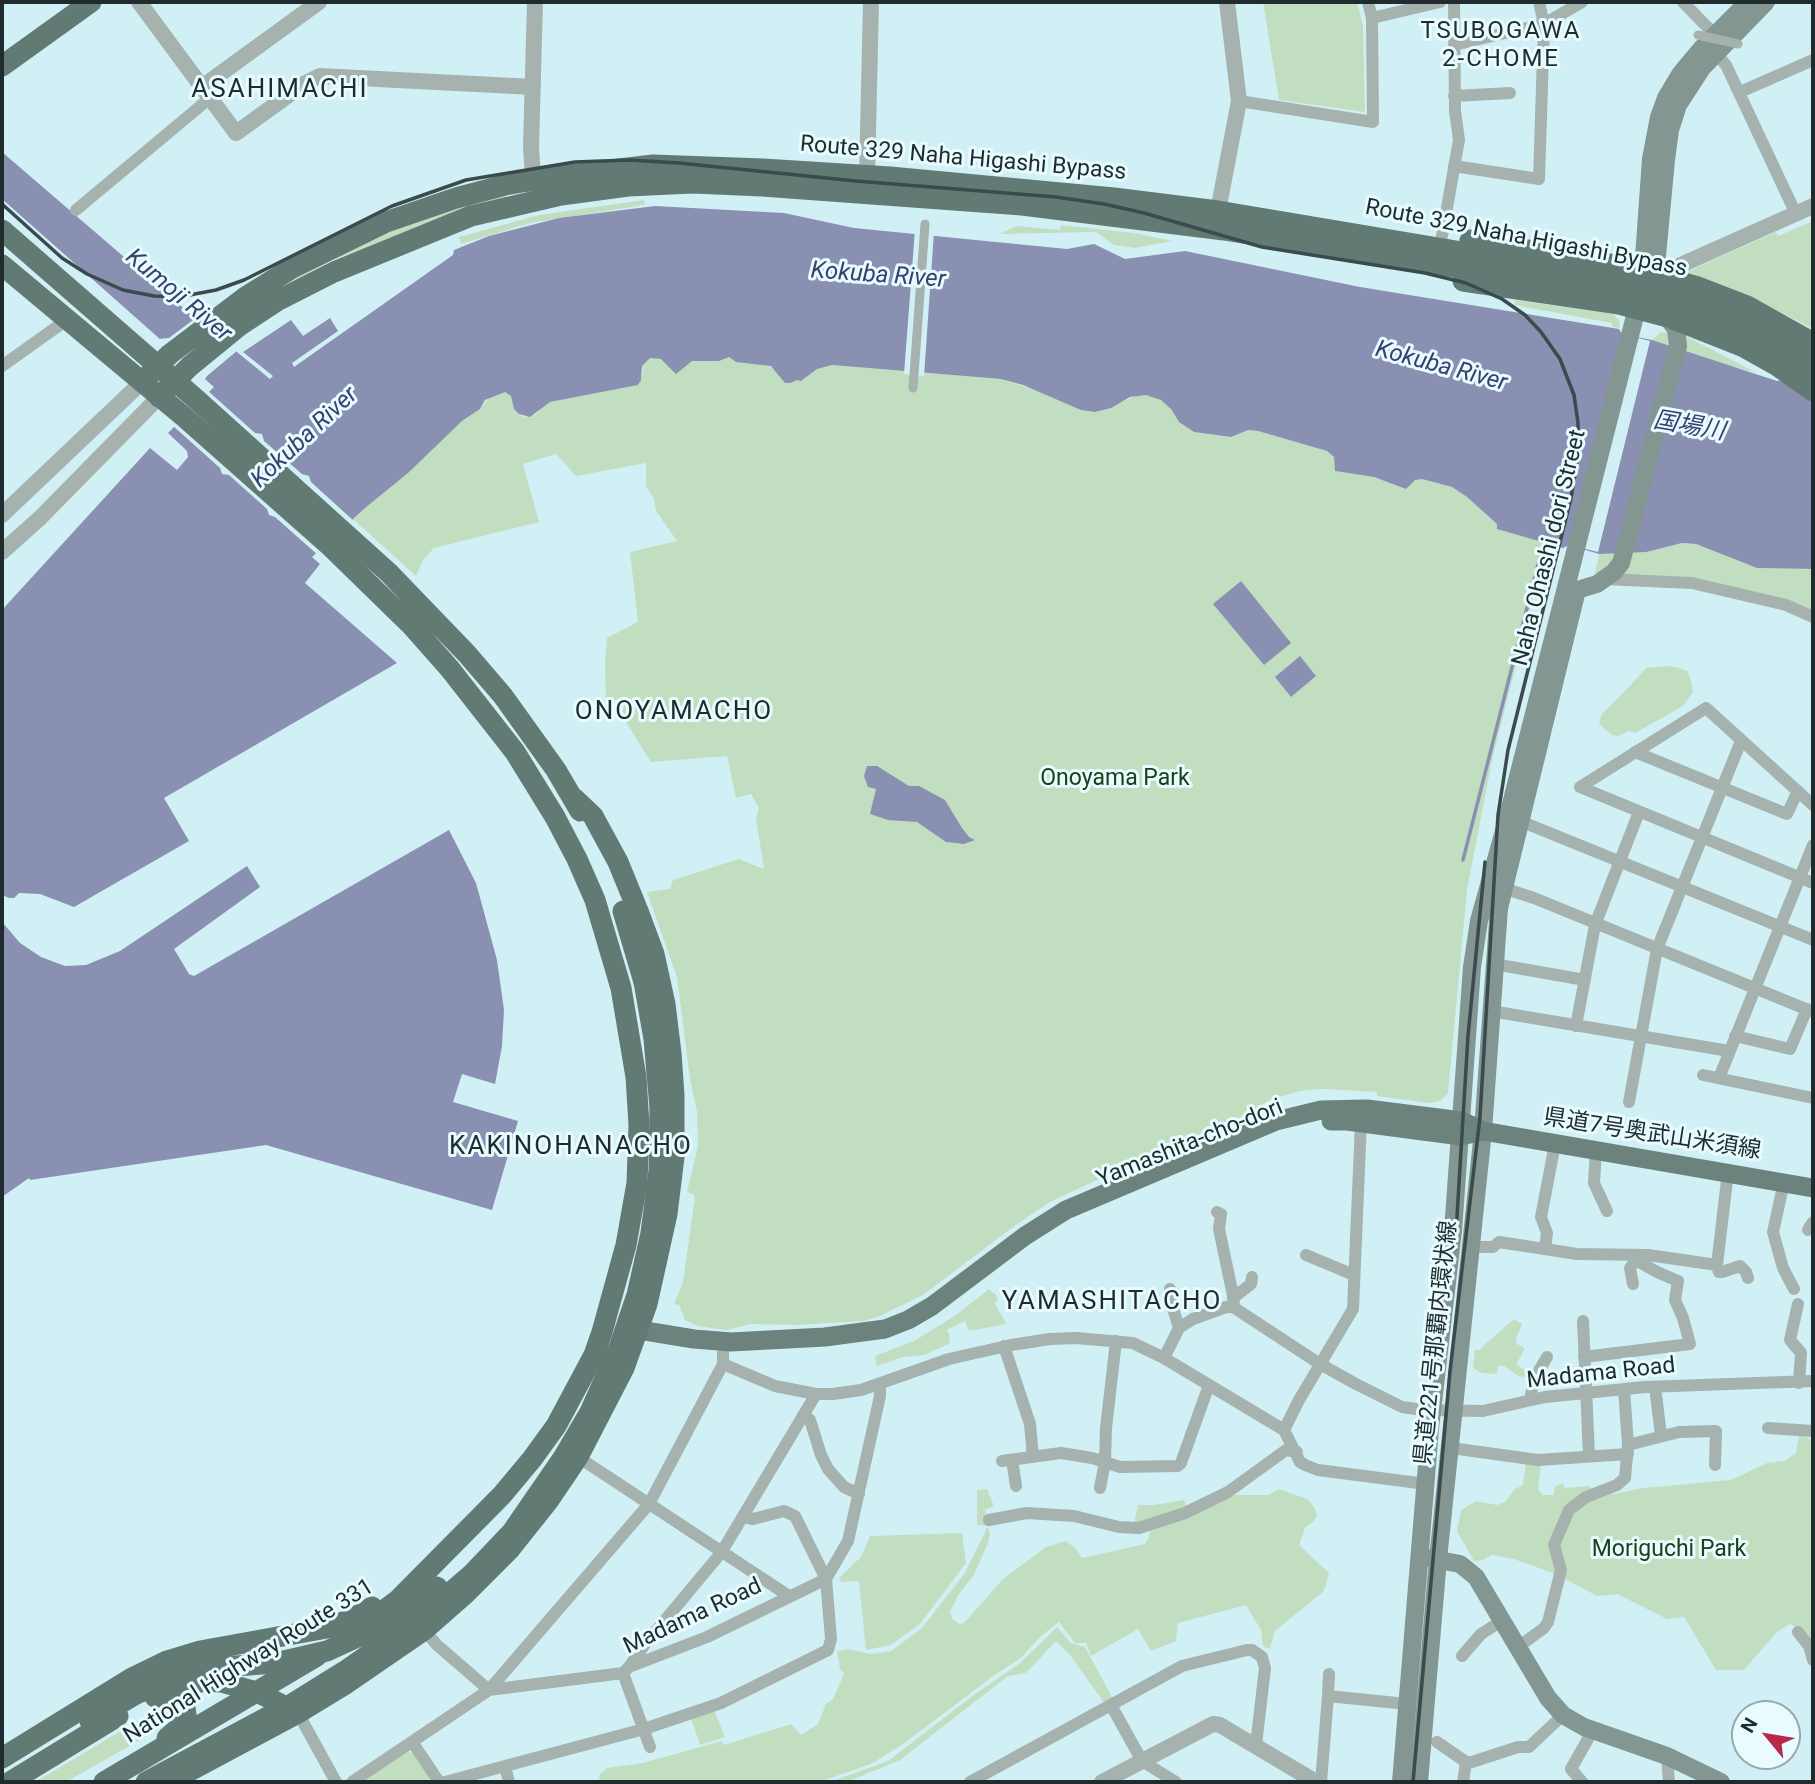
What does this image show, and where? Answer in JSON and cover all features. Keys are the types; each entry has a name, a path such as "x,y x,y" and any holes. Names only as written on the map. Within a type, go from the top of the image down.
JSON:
{"highway":[{"path":"2,66 91,2"},
{"name":"Route 329 Naha Higashi Bypass","path":"169,374 215,331 292,268 376,227 456,198 533,190 693,183 762,186 867,185 1035,207 1223,218 1484,264 1688,311 1749,337 1813,376"},
{"path":"1223,218 1273,212 1442,236 1649,274 1708,290 1774,319 1813,343"},
{"path":"1223,218 1266,246 1335,263 1637,308 1668,317 1714,334 1760,356 1813,391"},
{"path":"2,230 169,374"},
{"name":"Route 329 Naha Higashi Bypass","path":"1484,264 1644,284 1699,299 1755,323 1813,358"},
{"path":"2,265 142,382 169,374"},
{"name":"National Highway Route 331","path":"169,374 190,408 338,540 426,611 503,696 573,798 607,869 629,926 644,982 654,1039 659,1093 659,1170 651,1233 637,1296 620,1345 550,1500 510,1549 424,1630 298,1713 169,1782"},
{"name":"National Highway Route 331","path":"104,1782 350,1636 416,1583 477,1523 532,1459 556,1426 578,1388 602,1332 626,1245 637,1183 639,1125 630,1031 610,944 595,900 578,859 515,752 485,711 338,540"},
{"name":"National Highway Route 331","path":"146,1782 301,1699 371,1654 431,1610 472,1574 512,1532 571,1457 609,1400 636,1336 664,1237 674,1157 674,1095 668,1028 654,954 618,862 593,816 573,798"},
{"path":"2,1774 138,1692 175,1676 210,1668 275,1663 309,1656 347,1643 379,1627 416,1602 476,1554 571,1457"},
{"path":"416,1583 400,1607 405,1619 424,1630"},
{"path":"2,1758 132,1678 167,1661 200,1651 339,1624 364,1612 396,1591 416,1583"},
{"path":"132,1678 182,1662 232,1655 271,1659 289,1672 295,1684 298,1713"},
{"path":"10,1782 123,1713 153,1697 186,1685 204,1681 221,1682 257,1692 298,1713"},
{"path":"126,1769 178,1729 184,1719 185,1708 176,1698 167,1695 153,1697"}],"main road":[{"name":"Naha Ohashi dori Street","path":"1483,1131 1490,1011 1503,888 1571,589 1576,547 1637,308 1649,274 1672,123 1683,93 1709,41 1748,2"},
{"name":"Naha Ohashi dori Street","path":"1709,41 1766,2"},
{"name":"Naha Ohashi dori Street","path":"1604,579 1621,563 1678,346 1676,329 1654,300 1649,274"},
{"path":"1571,589 1604,579"},
{"name":"Naha Ohashi dori Street","path":"1461,1128 1469,1000 1479,921 1571,589"},
{"name":"Yamashita-cho-dori","path":"602,1332 731,1342 825,1337 885,1329 932,1306 1035,1228 1066,1210 1276,1121 1311,1111 1344,1108 1374,1110 1483,1131"},
{"name":"Yamashita-cho-dori","path":"636,1336 723,1359 886,1342 928,1323 1035,1243 1075,1219 1290,1128 1321,1122 1461,1128"},
{"name":"県道221号那覇内環状線","path":"1401,1782 1432,1411 1461,1128"},
{"name":"県道221号那覇内環状線","path":"1419,1782 1438,1559 1483,1131"},
{"name":"県道7号奥武山米須線","path":"1483,1131 1813,1188"},
{"path":"1419,1557 1460,1564 1476,1577 1548,1698 1563,1715 1593,1730 1667,1756 1721,1782"}],"street":[{"path":"139,2 236,133 304,83 320,76 533,87"},
{"path":"76,210 206,92 318,2"},
{"path":"533,190 535,2"},
{"path":"867,185 871,2"},
{"path":"1223,218 1239,101 1227,2"},
{"path":"1239,101 1373,122 1372,18 1368,2"},
{"path":"1372,18 1440,2"},
{"path":"1442,236 1459,140 1454,96 1454,2"},
{"path":"1454,166 1539,178 1544,24 1539,2"},
{"path":"1454,45 1544,24 1582,2"},
{"path":"1683,2 1726,65 1796,214"},
{"path":"1709,41 1738,44"},
{"path":"1740,92 1813,60"},
{"path":"1454,96 1510,93"},
{"path":"1649,274 1813,206"},
{"path":"913,382 925,227"},
{"path":"2,365 68,319"},
{"path":"2,552 40,518 169,374"},
{"path":"2,515 142,382"},
{"path":"1604,579 1692,583 1786,605 1813,617"},
{"path":"1813,805 1706,708 1580,787 1813,883"},
{"path":"1629,1102 1657,949 1741,741"},
{"path":"1635,752 1787,814 1798,791"},
{"path":"1576,1026 1595,925 1639,812"},
{"path":"1520,821 1813,940"},
{"path":"1719,1078 1813,845"},
{"path":"1503,888 1534,898 1810,1011 1790,1049 1735,1036"},
{"path":"1494,964 1585,980"},
{"path":"1490,1011 1729,1051"},
{"path":"1703,1076 1813,1098"},
{"path":"1284,1430 1353,1309 1361,1122"},
{"path":"1545,1249 1547,1233 1541,1217 1555,1144"},
{"path":"1596,1150 1594,1183 1607,1211"},
{"path":"1728,1172 1717,1265 1719,1272 1740,1266 1748,1278"},
{"path":"1784,1182 1773,1232 1783,1268 1794,1289"},
{"path":"1217,1212 1221,1214 1219,1229 1233,1303"},
{"path":"1472,1247 1493,1247 1499,1242 1577,1254 1634,1258 1648,1255 1717,1265"},
{"path":"1306,1255 1354,1275"},
{"path":"1633,1284 1630,1268 1634,1258"},
{"path":"1584,1357 1690,1344 1675,1300 1678,1281 1634,1258"},
{"path":"1164,1358 1179,1328 1219,1307 1233,1303 1251,1284 1252,1277"},
{"path":"1170,1289 1179,1328"},
{"name":"Madama Road","path":"1233,1303 1320,1364 1402,1407 1454,1412 1494,1410 1531,1400 1587,1392 1813,1381"},
{"path":"1798,1304 1790,1340 1801,1353 1799,1383"},
{"path":"1583,1321 1588,1455"},
{"path":"424,1630 437,1645 489,1690 649,1504 723,1359 775,1386 816,1394 833,1394 880,1385 938,1363 1004,1346 1050,1339 1116,1341 1141,1346 1164,1358 1284,1430 1300,1462 1310,1468 1426,1485"},
{"path":"1100,1488 1105,1462 1116,1341"},
{"path":"1004,1346 1030,1424 1032,1457"},
{"path":"1531,1400 1530,1391 1534,1379 1547,1357"},
{"path":"826,1579 848,1541 880,1396 880,1385"},
{"path":"1016,1486 1007,1461 1061,1453 1120,1467 1178,1466 1209,1385"},
{"path":"1655,1387 1661,1435"},
{"path":"1518,1647 1548,1622 1562,1570 1554,1545 1569,1510 1586,1497 1622,1482 1627,1474 1624,1389"},
{"path":"650,1747 626,1670 722,1553 816,1394"},
{"path":"803,1415 810,1420 828,1469 844,1487 859,1494"},
{"path":"1768,1429 1813,1431"},
{"path":"1451,1448 1538,1460 1628,1449 1661,1435 1716,1431 1715,1465"},
{"path":"989,1520 1027,1513 1074,1516 1119,1527 1139,1528 1185,1513 1228,1492 1286,1450 1296,1451"},
{"path":"571,1457 649,1504 789,1596"},
{"path":"445,1782 643,1729 721,1703 828,1650 831,1639 826,1579 795,1516 784,1511 753,1519 743,1517"},
{"name":"Madama Road","path":"352,1782 489,1690 626,1670 707,1637 826,1579"},
{"path":"1462,1656 1481,1634 1503,1620"},
{"path":"1798,1632 1809,1646 1813,1660"},
{"path":"970,1782 1182,1666 1252,1650 1262,1657 1265,1668 1256,1745"},
{"path":"1102,1782 1213,1724 1220,1725 1318,1782 1329,1674"},
{"path":"1328,1696 1408,1704"},
{"path":"1111,1705 1142,1761 1176,1782"},
{"path":"298,1713 336,1782"},
{"path":"1437,1742 1466,1762 1529,1747 1563,1715"},
{"path":"1582,1782 1571,1769 1593,1730"},
{"path":"413,1743 439,1782"},
{"path":"1667,1756 1669,1782"},
{"path":"1463,1782 1466,1762"},
{"path":"505,1766 509,1782"}],"green space":[{"path":"1263,2 1357,2 1363,26 1365,112 1279,100"},
{"path":"506,194 507,200 332,260 257,302 286,283 372,239 421,218"},
{"path":"644,200 645,204 632,207 530,223 461,244 459,237 539,215"},
{"path":"1813,221 1813,329 1772,308 1684,273 1776,232 1778,236"},
{"path":"1061,225 1134,233 1172,241 1135,248 1114,245 1096,232 999,234 1017,226 1060,230"},
{"path":"1515,300 1613,314 1619,320 1620,328 1612,327 1612,323 1515,305"},
{"path":"1661,332 1682,334 1757,373 1701,358 1652,340"},
{"name":"Onoyama Park","path":"729,357 767,365 801,381 817,369 832,365 1001,379 1038,391 1123,401 1146,395 1161,399 1179,422 1194,432 1231,437 1248,430 1258,431 1327,451 1334,457 1336,471 1374,477 1406,489 1415,479 1452,487 1497,524 1498,529 1547,543 1492,760 1467,890 1448,1093 1440,1101 1428,1103 1377,1096 1377,1092 1322,1089 1300,1091 1271,1099 1249,1114 1146,1157 1050,1202 923,1295 878,1317 864,1321 797,1325 751,1324 727,1330 697,1326 685,1320 679,1305 674,1304 683,1282 695,1197 687,1192 698,1146 697,1112 677,977 647,892 670,889 673,880 739,859 764,869 756,818 759,808 751,794 736,798 727,756 651,762 622,716 625,696 606,704 607,638 638,622 630,552 677,541 656,511 654,499 646,486 646,463 576,476 556,454 523,464 539,522 434,548 423,560 416,576 353,519 462,421 480,409 491,396 505,392 511,396 514,409 524,417 535,415 550,402 638,385 643,373 642,366 645,360 650,358 686,365 692,361"},
{"path":"1682,543 1696,544 1757,568 1813,569 1813,611 1788,600 1689,577 1595,574 1599,554"},
{"path":"1665,666 1687,671 1690,676 1693,692 1683,706 1635,733 1629,731 1618,736 1604,729 1599,723 1602,714 1646,668"},
{"path":"989,1289 996,1295 998,1300 995,1303 1006,1324 969,1331 965,1321 947,1330 950,1336 949,1344 924,1355 903,1357 877,1366 875,1356 914,1341 956,1315"},
{"path":"1514,1319 1522,1324 1516,1338 1517,1344 1525,1348 1516,1365 1532,1374 1531,1378 1518,1376 1504,1366 1498,1366 1497,1374 1482,1373 1473,1368 1475,1350 1481,1350"},
{"name":"Moriguchi Park","path":"1799,1435 1813,1440 1813,1643 1806,1632 1790,1624 1777,1632 1744,1670 1716,1670 1684,1617 1667,1619 1617,1594 1597,1596 1558,1575 1514,1559 1492,1555 1474,1561 1457,1531 1461,1510 1476,1501 1497,1505 1505,1502 1515,1489 1523,1485 1526,1462 1541,1465 1538,1489 1542,1495 1554,1495 1554,1487 1563,1483 1565,1488 1588,1486 1598,1492 1614,1494 1643,1488 1731,1480 1767,1463 1784,1461 1796,1453"},
{"path":"987,1489 994,1506 985,1510 990,1535 988,1543 974,1575 958,1595 950,1612 953,1620 960,1624 965,1622 1003,1579 1046,1547 1066,1541 1082,1558 1145,1544 1149,1537 1150,1524 1134,1524 1138,1505 1184,1500 1186,1506 1222,1495 1268,1495 1279,1489 1307,1499 1317,1515 1305,1528 1299,1545 1329,1573 1326,1585 1323,1592 1275,1631 1270,1648 1263,1645 1261,1630 1246,1605 1178,1623 1176,1641 1151,1651 1138,1629 1091,1656 1086,1643 1075,1643 1059,1622 1041,1636 1021,1658 903,1744 871,1764 819,1782 600,1782 599,1775 607,1768 643,1763 722,1741 724,1745 791,1724 801,1735 818,1724 826,1704 833,1699 844,1674 840,1669 837,1651 849,1649 871,1654 891,1651 921,1629 965,1573 988,1526 977,1525 977,1490"},
{"path":"962,1533 966,1563 920,1624 891,1645 866,1650 859,1581 841,1582 839,1578 861,1557 870,1536"},
{"path":"1057,1627 1071,1643 1085,1647 1113,1699 1105,1704 1070,1655 1056,1641 1026,1673 1008,1676 900,1760 847,1782 830,1782 888,1761 1019,1664"},
{"path":"163,1709 172,1715 161,1728 66,1782 35,1782 148,1715"},
{"path":"714,1710 725,1737 700,1745 691,1718"},
{"path":"407,1752 414,1753 430,1778 424,1782 363,1782"}],"water":[{"path":"2,152 270,379 273,376 243,352 291,320 303,336 330,318 338,331 292,363 294,367 453,255 454,250 489,236 559,218 655,206 784,213 854,228 1067,249 1094,244 1125,259 1185,251 1360,287 1619,329 1622,334 1652,340 1777,381 1813,375 1813,569 1757,568 1696,544 1682,543 1646,552 1599,554 1569,545 1563,548 1497,529 1497,524 1452,487 1422,479 1415,480 1406,489 1374,477 1335,471 1334,457 1327,451 1258,431 1248,430 1231,437 1194,432 1179,422 1161,400 1146,395 1130,397 1111,408 1095,412 1081,410 1023,385 1001,379 832,365 817,369 801,381 785,383 771,366 736,362 729,357 719,361 692,361 676,374 661,359 650,358 642,366 638,385 550,402 530,417 519,414 514,409 511,396 505,392 485,400 480,409 462,421 408,473 312,557 320,564 305,583 397,663 164,798 189,841 74,907 40,894 19,893 14,898 9,898 2,895 2,610 150,448 177,470 188,457 187,451 168,433 214,387 2,199"},
{"path":"1241,581 1291,643 1264,665 1213,604"},
{"path":"1300,656 1316,676 1291,697 1275,677"},
{"path":"867,766 877,766 909,786 919,786 945,800 962,828 975,840 964,844 946,842 917,822 888,820 870,814 876,789 868,787 864,776"},
{"path":"449,830 476,883 497,960 504,1010 502,1046 495,1084 462,1074 453,1102 518,1121 492,1210 266,1145 30,1180 29,1178 2,1197 2,922 20,943 41,957 65,966 86,965 120,951 247,866 260,887 174,949 189,974 194,976"}],"pier":[{"path":"915,230 934,232 924,376 904,374"},
{"path":"197,317 238,350 207,376 203,383 151,337 169,338"},
{"path":"1622,334 1650,341 1598,552 1569,545"},
{"path":"207,390 255,433 262,434 264,441 302,474 309,476 311,482 355,522 319,556 275,517 269,515 267,509 229,475 222,474 220,468 172,425"}],"waterway":[{"path":"1463,860 1544,541"}],"railway":[{"path":"2,204 62,258 87,274 123,290 154,296 179,297 216,290 244,280 392,206 466,180 575,162 629,160 679,163 1056,197 1104,204 1262,247 1425,273 1466,283 1502,299 1525,315 1541,332 1560,359 1574,395 1578,423 1578,455 1571,498 1508,750 1498,815 1480,1117 1450,1371 1413,1782"},
{"path":"1455,1249 1468,1036 1485,862"}],"district":[{"name":"TSUBOGAWA 2-CHOME","path":"1501,46"},
{"name":"ASAHIMACHI","path":"280,90"},
{"name":"ONOYAMACHO","path":"674,712"},
{"name":"KAKINOHANACHO","path":"571,1147"},
{"name":"YAMASHITACHO","path":"1112,1302"}],"water label":[{"name":"Kokuba River","path":"878,276"},
{"name":"Kumoji River","path":"178,296"},
{"name":"Kokuba River","path":"1441,367"},
{"name":"国場川","path":"1689,427"},
{"name":"Kokuba River","path":"305,438"}]}
